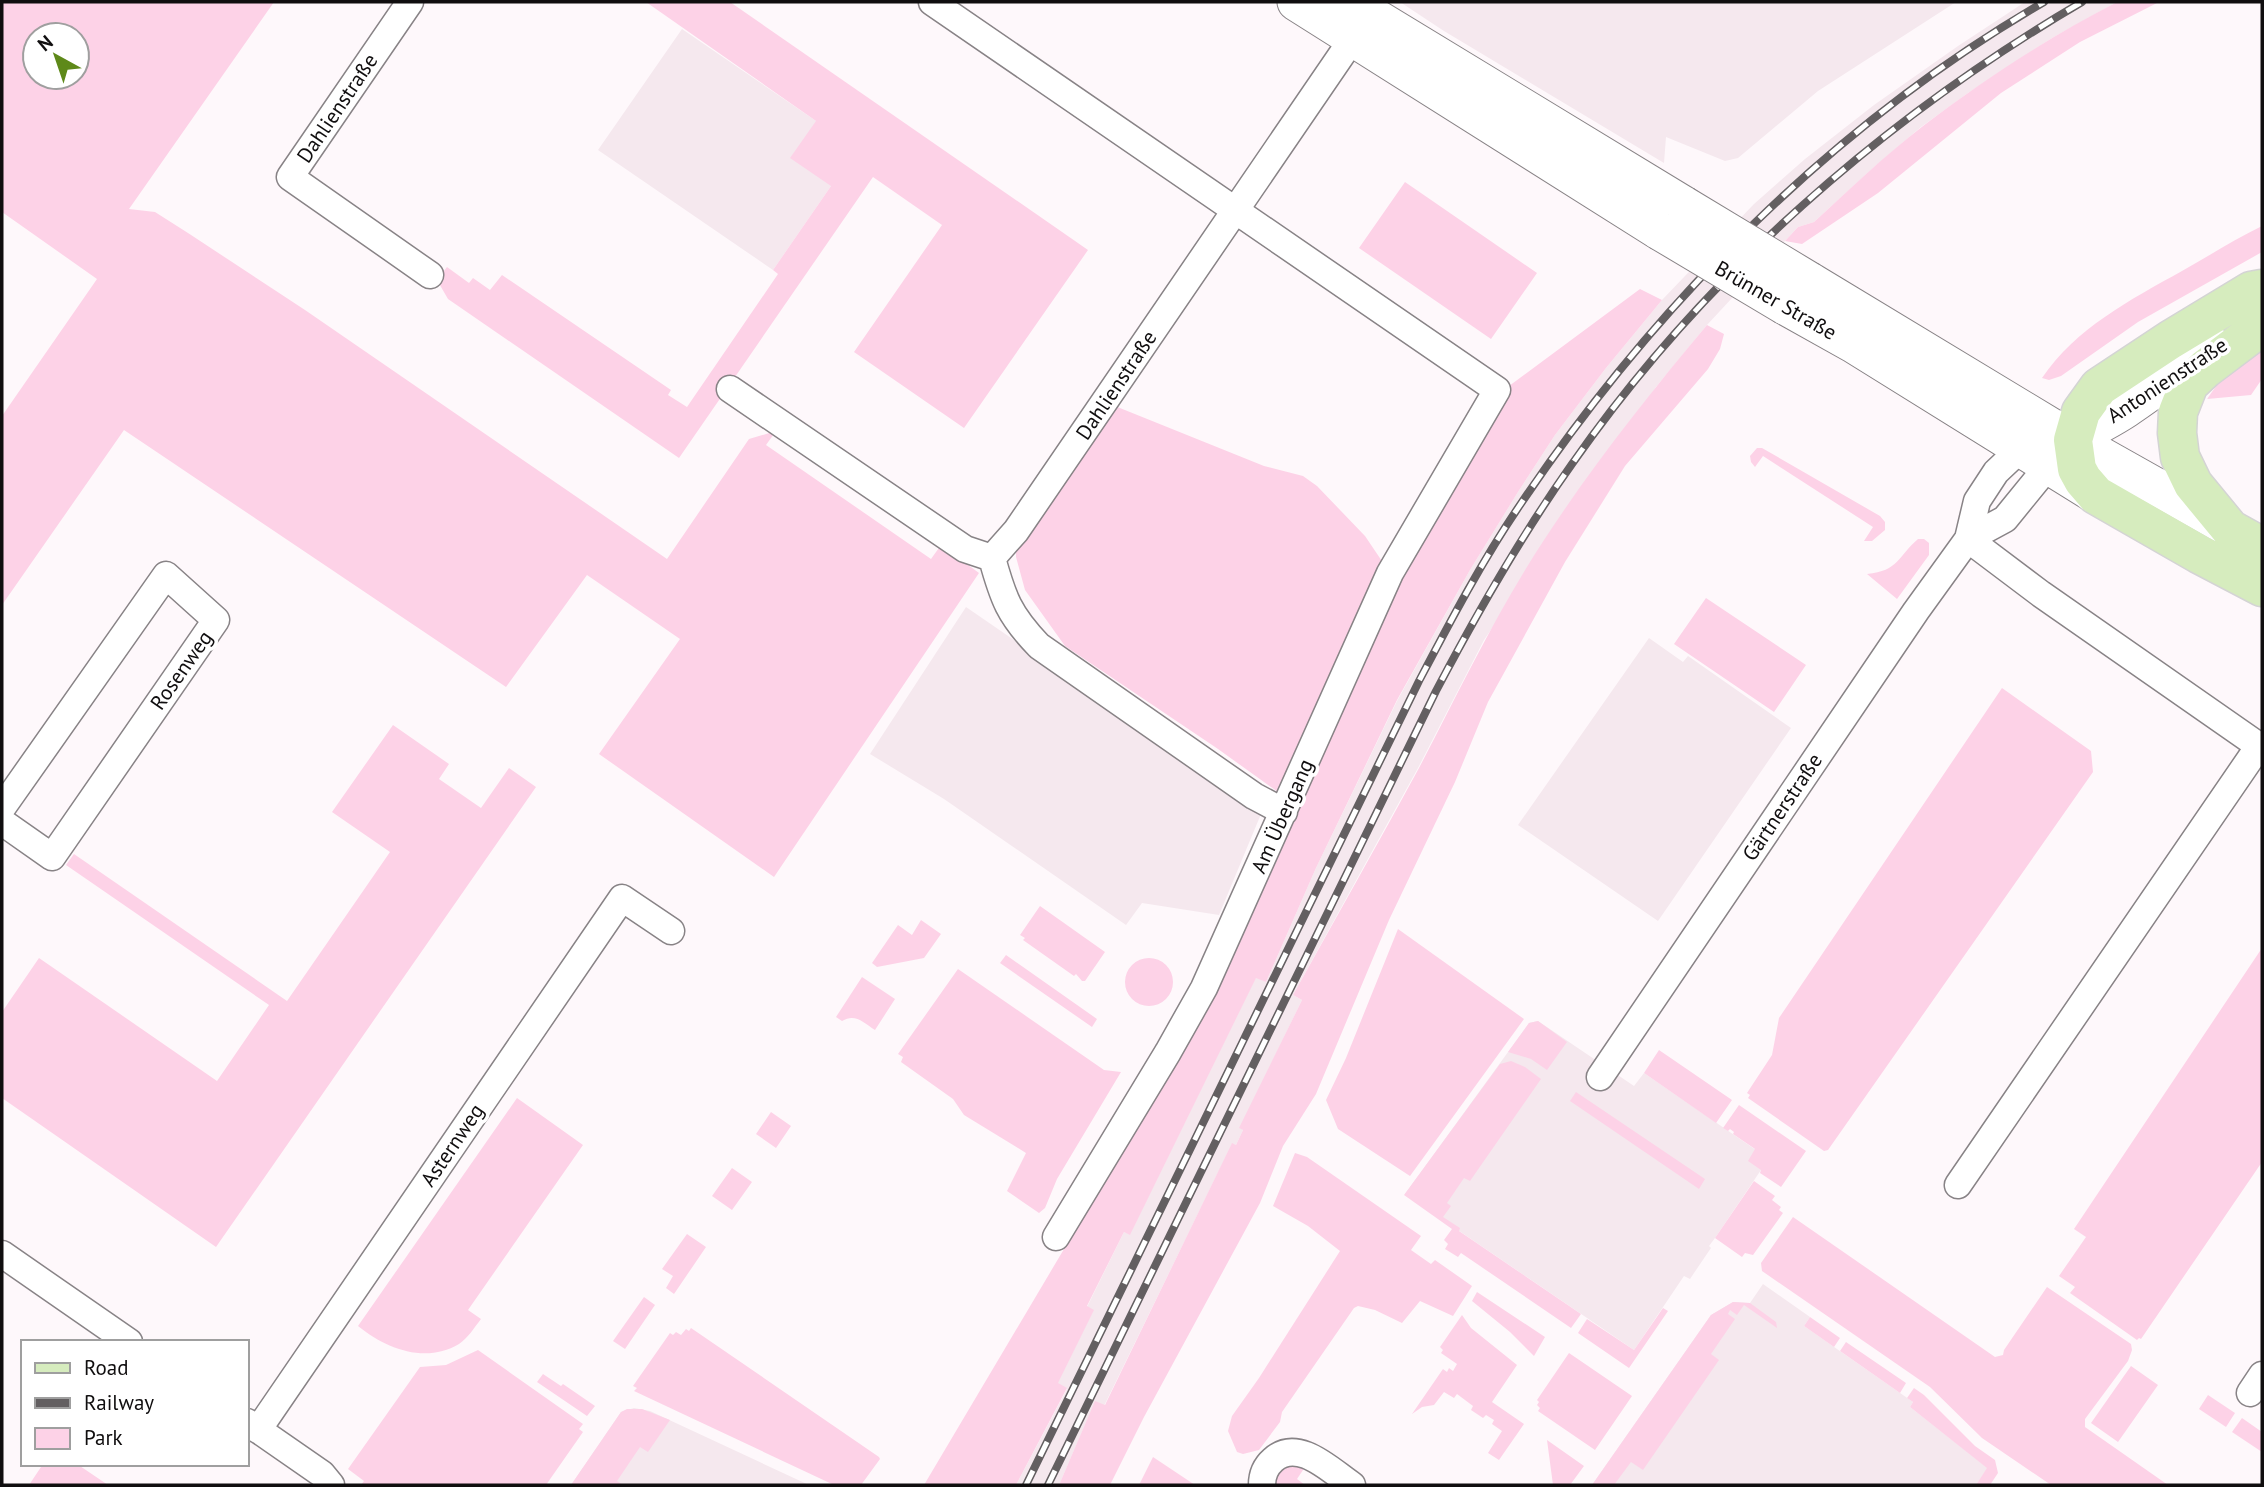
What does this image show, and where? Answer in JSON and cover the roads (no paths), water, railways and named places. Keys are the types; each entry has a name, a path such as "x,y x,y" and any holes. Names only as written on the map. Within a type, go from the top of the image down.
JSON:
{"main road":[{"name":"Brünner Straße","path":"1296,2 1358,18 1671,218 1798,293 1853,345 2048,444 2230,529 2262,547"},
{"name":"Antonienstraße","path":"2048,444 2081,412 2099,387 2188,328 2251,291 2262,289"},
{"name":"Antonienstraße","path":"2048,444 2124,410 2205,353 2262,325"},
{"name":"Antonienstraße","path":"2230,529 2193,484 2184,468 2177,433 2178,412 2184,393 2196,376 2262,325"},
{"name":"Antonienstraße","path":"2048,444 2077,469 2082,480 2096,495 2262,587"}],"street":[{"name":"Dahlienstraße","path":"410,2 290,177 430,275"},
{"path":"932,2 1236,210"},
{"name":"Dahlienstraße","path":"992,558 1016,531 1236,210 1358,18"},
{"name":"Am Übergang","path":"1055,1237 1204,988 1390,573 1497,390 1236,210"},
{"path":"730,389 965,549 992,558 1005,602 1017,621 1039,646 1254,796 1284,812"},
{"name":"Gärtnerstraße","path":"1600,1077 1916,611 1968,539 1977,501 1996,472 2048,444"},
{"name":"Gärtnerstraße","path":"1968,539 2005,519 2048,444"},
{"path":"1958,1185 2261,747 2041,594 1968,539"},
{"name":"Rosenweg","path":"2,808 166,575 216,620 52,857 2,822"},
{"name":"Asternweg","path":"252,1426 622,898 671,931"},
{"path":"2,1254 126,1340"},
{"path":"252,1426 322,1474 331,1485"},
{"path":"1262,1485 1268,1464 1282,1454 1293,1452 1312,1458 1352,1485"}],"railway":[{"path":"1026,1485 1419,681 1455,613 1522,502 1575,428 1631,357 1691,288 1755,223 1822,161 1893,103 1967,50 2044,2"},
{"path":"1048,1485 1436,691 1500,575 1572,464 1624,395 1680,328 1739,265 1802,206 1868,149 1937,97 2009,47 2082,2"}]}
